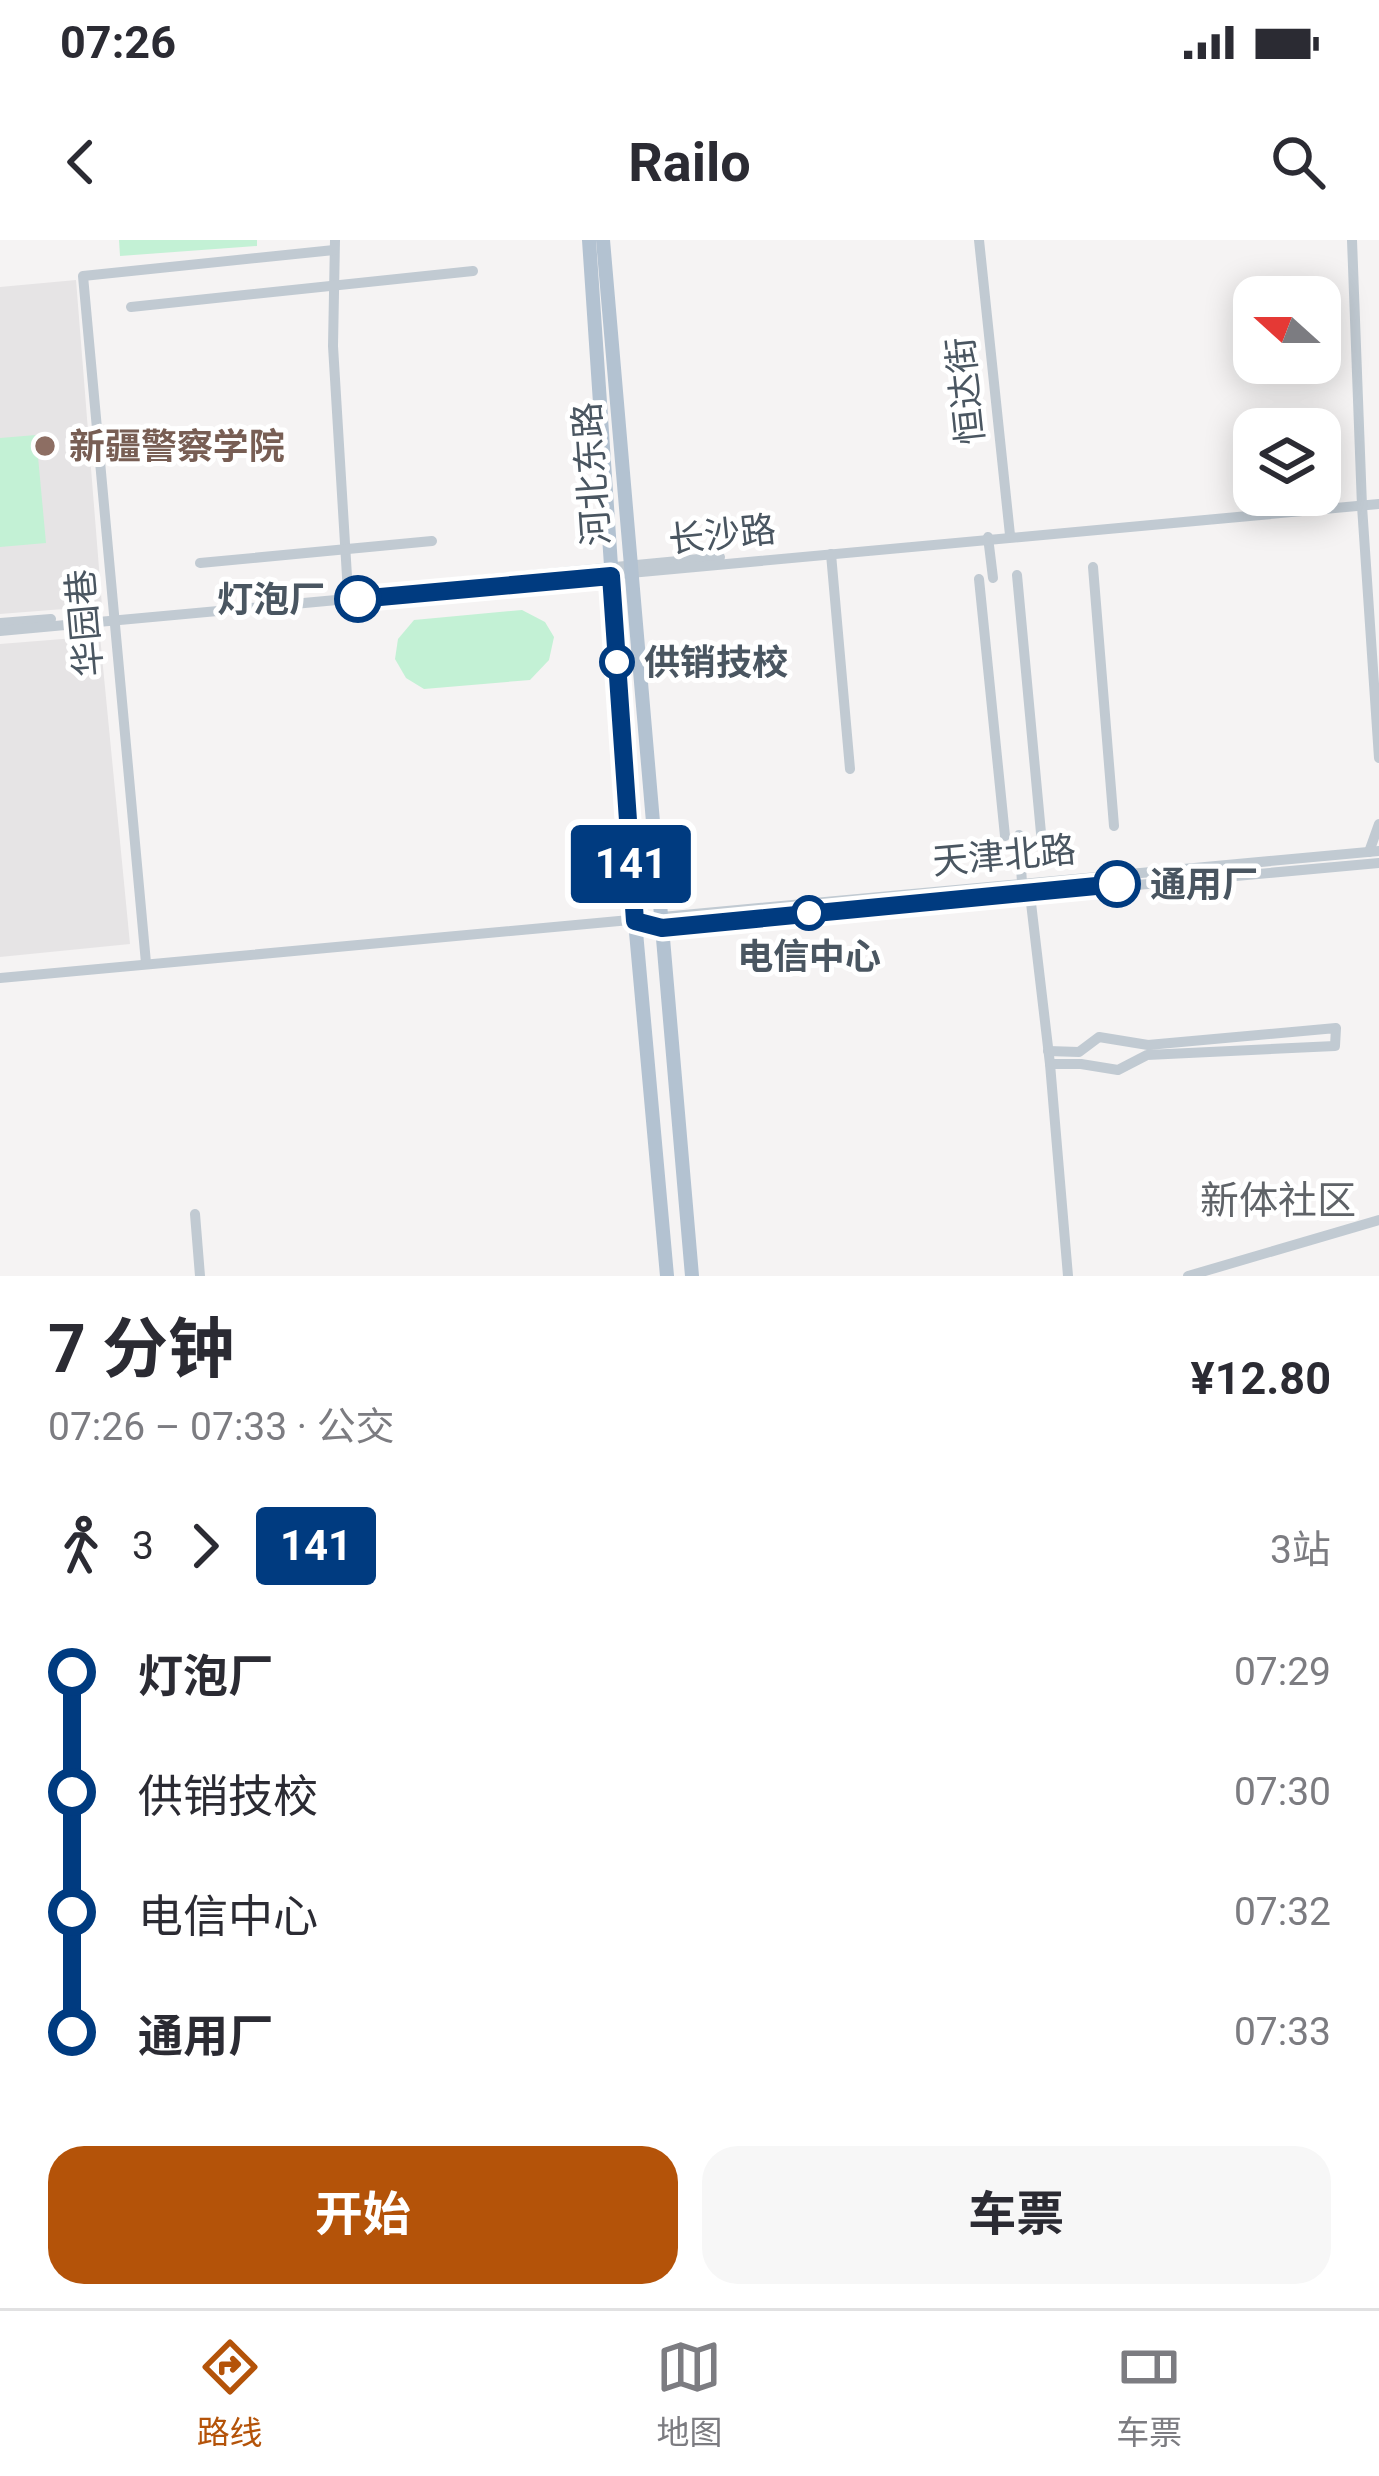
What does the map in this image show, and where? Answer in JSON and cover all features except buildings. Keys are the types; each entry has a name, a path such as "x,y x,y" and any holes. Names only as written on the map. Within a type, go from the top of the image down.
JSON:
{"main road":[{"path":"589,240 635,921 667,1276"},
{"name":"河北东路","path":"603,240 692,1276"}],"street":[{"name":"恒达街","path":"979,240 1010,533"},
{"path":"1352,240 1362,502 1379,758"},
{"path":"334,245 334,369 348,593"},
{"name":"华园巷","path":"146,963 83,276 334,245"},
{"path":"131,307 472,271"},
{"name":"长沙路","path":"0,627 1379,501"},
{"name":"长沙路","path":"629,569 830,554 1010,533"},
{"path":"988,538 986,578 1012,835 1027,886 1049,1058 1068,1276"},
{"path":"200,563 432,542"},
{"path":"830,554 850,769"},
{"path":"1093,567 1114,826"},
{"name":"长沙路","path":"113,618 611,572"},
{"path":"1018,575 1041,832"},
{"path":"1374,852 1379,824"},
{"name":"天津北路","path":"0,977 661,922 1374,852"},
{"name":"天津北路","path":"1027,886 1379,863"},
{"path":"1336,1028 1334,1046 1147,1055 1118,1070 1049,1058 1078,1052 1099,1037 1148,1045 1336,1028"},
{"path":"195,1214 200,1276"},
{"path":"1188,1276 1379,1220"}],"shaded area":[{"name":"新疆警察学院","path":"76,280 102,606 0,614 0,287"},
{"path":"100,636 130,944 0,957 0,644"}],"green space":[{"path":"119,240 257,240 257,246 120,256"},
{"path":"36,435 46,543 0,547 0,438"},
{"path":"522,610 545,622 554,637 549,660 530,680 424,689 406,678 395,659 398,639 414,620"}],"bus line":[{"name":"141","path":"358,599 611,576 635,921 662,928 1117,884"}],"place":[{"name":"新疆警察学院","path":"45,446"},
{"name":"灯泡厂","path":"358,599"},
{"name":"供销技校","path":"617,662"},
{"name":"通用厂","path":"1117,884"},
{"name":"电信中心","path":"809,913"}],"district":[{"name":"新体社区","path":"1278,1200"}]}
